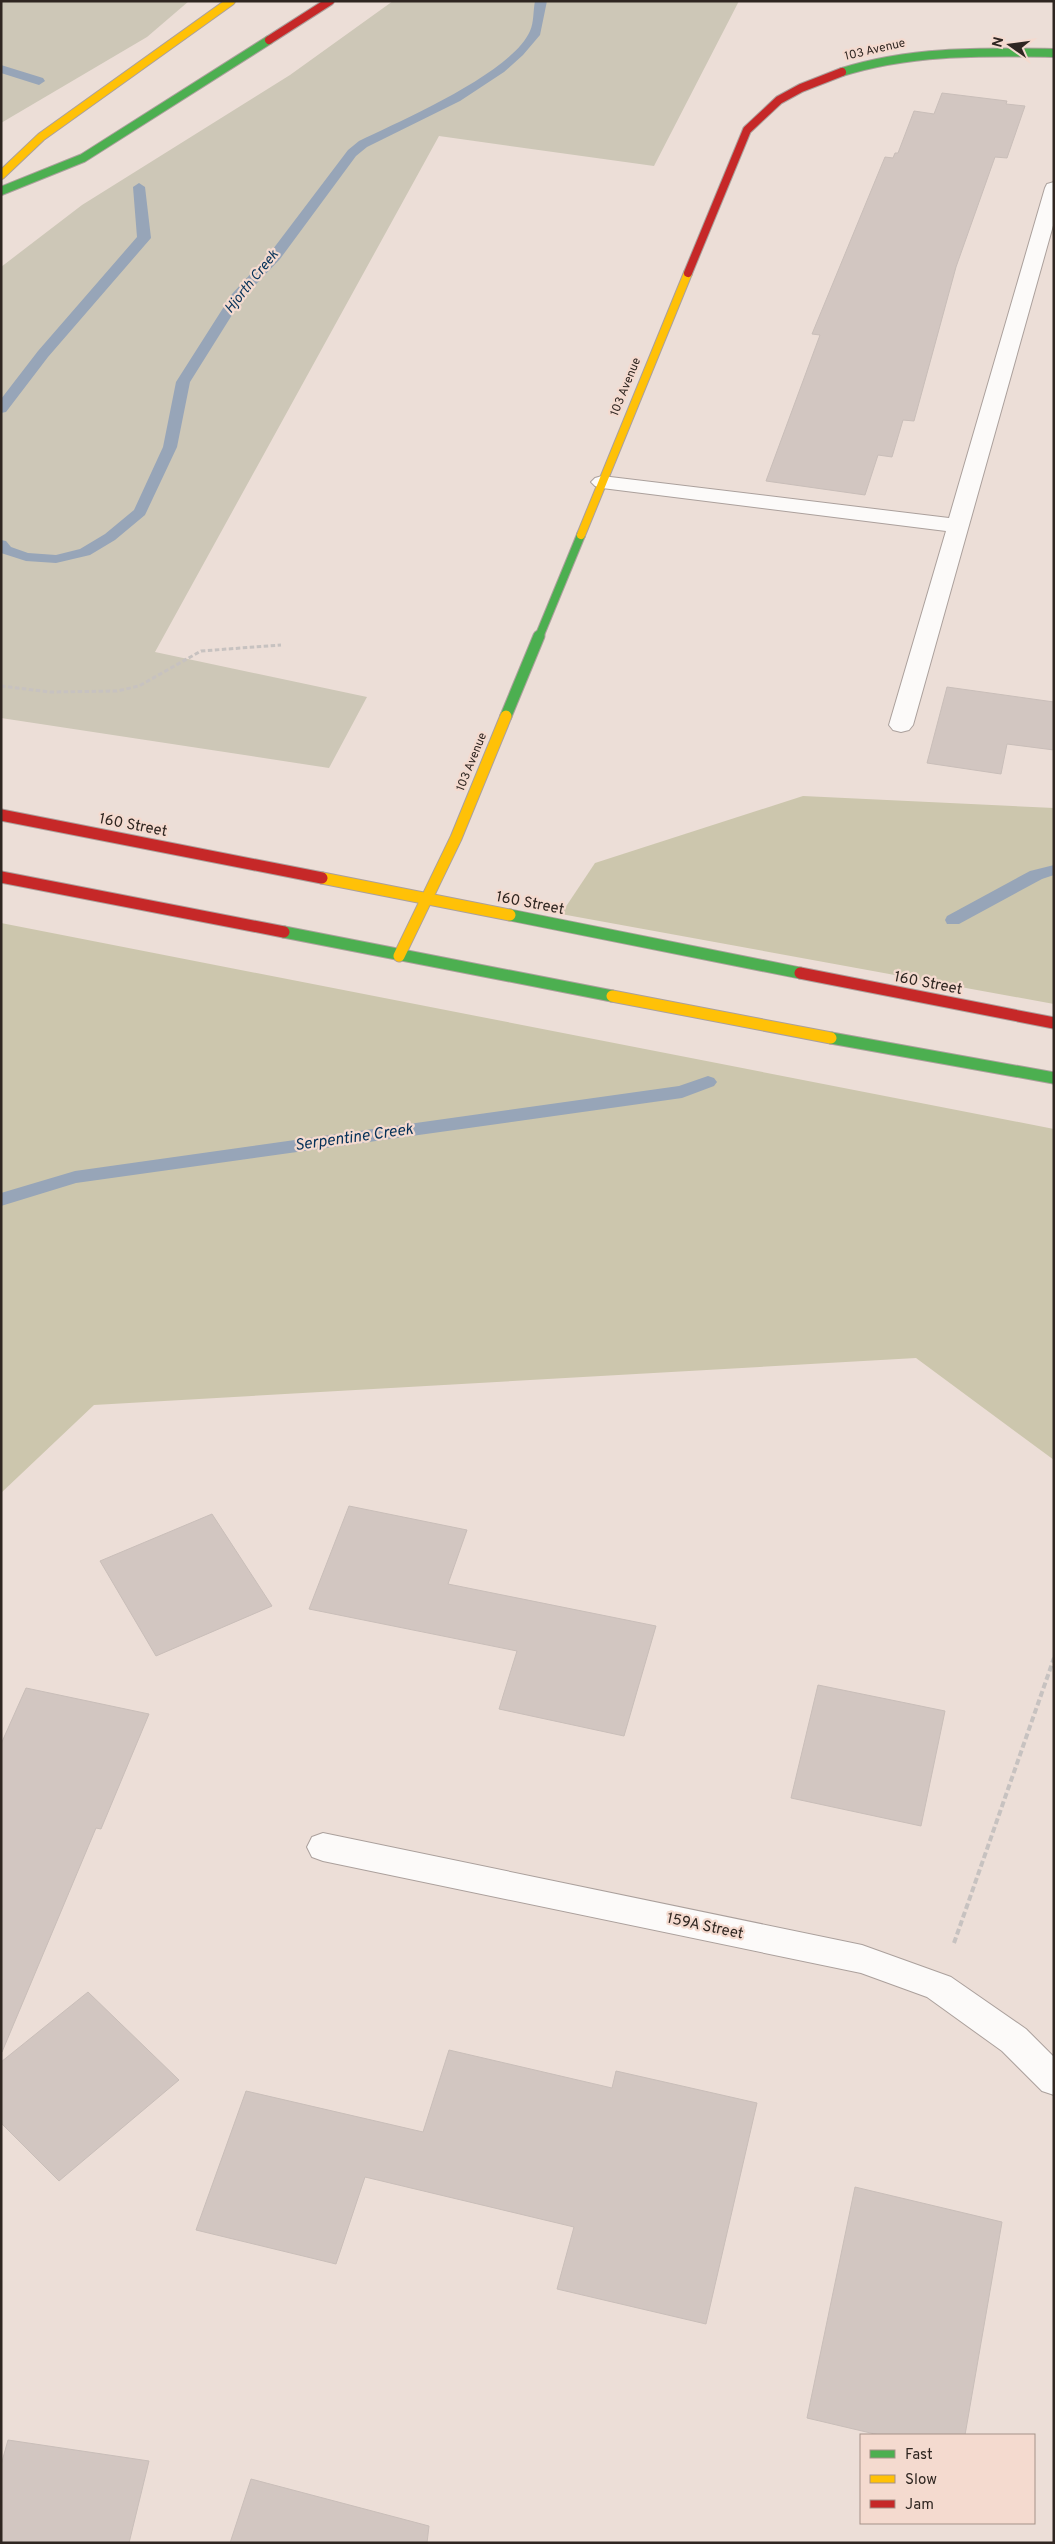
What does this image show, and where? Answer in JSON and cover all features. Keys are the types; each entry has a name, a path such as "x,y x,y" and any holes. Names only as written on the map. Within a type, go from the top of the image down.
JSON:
{"main road":[{"path":"1,175 42,137 231,1"},
{"path":"1,190 83,158 330,1"},
{"name":"103 Avenue","path":"399,956 456,838 747,130 763,110 789,92 864,64 945,51 1054,53"},
{"name":"160 Street","path":"1,815 1054,1023"},
{"path":"1,878 399,956 1054,1078"}],"street":[{"path":"901,725 1054,188"},
{"path":"602,482 958,526"},
{"name":"159A Street","path":"323,1847 862,1960 939,1987 1014,2040 1054,2080"}],"path":[{"path":"1,686 50,692 117,691 139,686 201,651 281,645"},
{"path":"953,1946 1054,1658"}],"shaded area":[{"path":"1,1 189,1 147,37 1,123"},
{"path":"393,1 739,1 654,166 439,136 155,652 367,697 329,768 1,718 1,267 82,205 290,75"},
{"path":"803,796 1054,808 1054,1004 561,914 595,863"},
{"path":"1,923 1054,1129 1054,1460 916,1358 94,1405 1,1493"}],"building":[{"path":"942,93 1007,101 1006,104 1025,106 1007,158 995,157 956,267 914,421 903,420 892,457 878,455 865,495 766,481 820,335 812,334 885,157 893,158 895,153 898,153 914,111 934,114"},
{"path":"947,687 1054,702 1054,750 1007,744 1001,774 927,763"},
{"path":"349,1506 467,1530 448,1584 656,1626 624,1736 499,1709 517,1651 309,1609"},
{"path":"212,1514 272,1606 156,1656 100,1561"},
{"path":"818,1685 945,1711 921,1826 791,1798"},
{"path":"26,1688 149,1714 101,1829 96,1828 2,2052 1,1744"},
{"path":"88,1992 179,2080 59,2181 1,2123 1,2062"},
{"path":"449,2050 612,2088 616,2071 757,2103 706,2324 557,2289 574,2227 365,2177 336,2264 196,2230 246,2091 423,2132"},
{"path":"855,2187 1002,2222 965,2434 875,2434 807,2418"},
{"path":"8,2440 149,2461 129,2543 1,2543 1,2465"},
{"path":"251,2479 429,2526 427,2543 230,2543"}],"waterway":[{"name":"Hjorth Creek","path":"1,544 6,550 26,557 56,559 85,552 110,537 140,512 170,447 183,382 237,297 275,256 352,153 363,144 455,98 500,69 519,53 536,32 541,1"},
{"name":"Hjorth Creek","path":"1,69 39,81"},
{"name":"Hjorth Creek","path":"1,409 43,354 144,238 139,187"},
{"name":"Serpentine Creek","path":"953,920 1036,875 1054,870"},
{"name":"Serpentine Creek","path":"1,1200 75,1177 682,1092 708,1082"}],"traffic: fast":[{"path":"1,191 83,158 269,40"},
{"path":"842,72 894,58 920,55 974,52 1054,53"},
{"path":"506,716 581,535"},
{"path":"510,915 800,973"},
{"path":"284,932 612,996"},
{"path":"831,1038 1054,1078"}],"traffic: slow":[{"path":"1,175 41,137 231,1"},
{"path":"581,535 688,273"},
{"path":"399,956 456,838 506,716"},
{"path":"322,878 510,915"},
{"path":"612,996 831,1038"}],"traffic: jam":[{"path":"269,40 330,1"},
{"path":"688,273 747,130 768,108 779,100 801,88 842,72"},
{"path":"1,815 322,878"},
{"path":"1,877 284,932"},
{"path":"800,973 1054,1023"}]}
